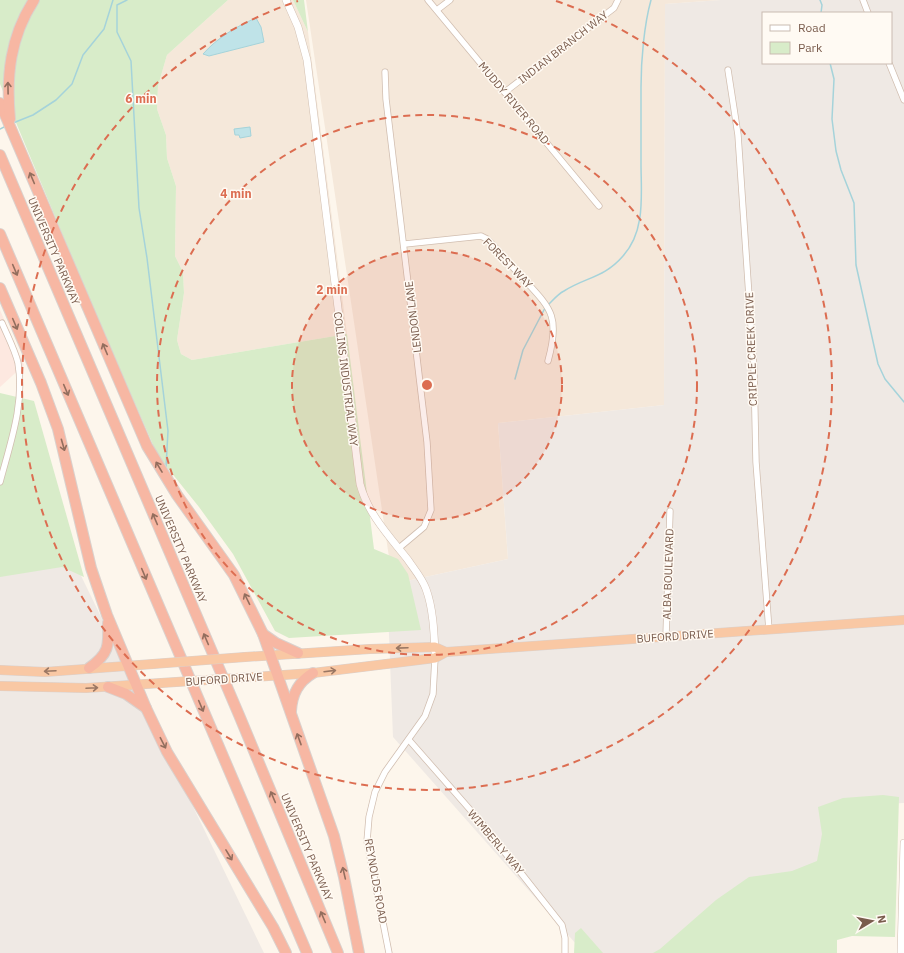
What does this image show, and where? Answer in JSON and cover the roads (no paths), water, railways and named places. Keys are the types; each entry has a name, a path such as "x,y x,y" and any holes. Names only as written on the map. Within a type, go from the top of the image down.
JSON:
{"highway":[{"path":"10,127 8,82 11,52 20,24 34,0"},
{"path":"0,103 147,446 177,495 234,575 263,634 269,655 340,856 359,953"},
{"name":"UNIVERSITY PARKWAY","path":"0,155 239,715 338,953"},
{"path":"0,234 307,953"},
{"path":"0,288 41,383 58,429 91,568 107,615 146,708 167,752 273,927 291,953"},
{"path":"89,668 99,661 106,652 109,639 107,615"},
{"name":"BUFORD DRIVE","path":"0,686 46,688 108,687 277,676 435,658 446,652 904,620"},
{"path":"263,634 276,643 298,653"},
{"name":"BUFORD DRIVE","path":"0,670 45,672 298,653 435,647 446,652"},
{"path":"291,717 293,697 296,687 313,673"},
{"path":"108,687 126,694 146,708"},
{"path":"273,927 286,953"}],"street":[{"name":"COLLINS INDUSTRIAL WAY","path":"286,0 298,27 307,60 360,484 369,508 418,573 426,588 430,605 435,658"},
{"name":"MUDDY RIVER ROAD","path":"428,0 600,206"},
{"path":"437,10 450,0"},
{"name":"INDIAN BRANCH WAY","path":"505,92 614,8 618,0"},
{"path":"863,0 868,12"},
{"path":"889,64 904,100"},
{"name":"CRIPPLE CREEK DRIVE","path":"728,70 739,147 754,370 756,462 769,630"},
{"name":"LENDON LANE","path":"385,72 386,99 405,244 427,442 431,510 424,527 399,548"},
{"name":"FOREST WAY","path":"405,244 481,236 487,239 547,306 553,324 553,341 548,361"},
{"path":"0,482 15,424 20,379 18,361 2,323"},
{"name":"ALBA BOULEVARD","path":"666,636 670,511"},
{"name":"REYNOLDS ROAD","path":"389,953 367,841 367,832 375,792 385,772 423,721 431,703 435,684 435,658"},
{"name":"WIMBERLY WAY","path":"410,740 499,844 562,925 565,938 564,953"},
{"path":"901,953 904,843"}],"water":[{"path":"256,18 261,27 264,42 209,56 203,54 228,33"},
{"path":"250,127 251,136 240,138 239,135 235,135 234,129"}],"waterway":[{"path":"13,123 33,115 56,100 72,84 83,55 104,29 113,0"},
{"path":"127,0 117,5 117,32 131,61 139,208 147,258 168,431 166,467"},
{"path":"548,305 562,292 572,286 609,269 623,256 636,235 641,212 642,55 646,20 651,0"},
{"path":"820,0 822,5 821,12"},
{"path":"830,64 834,79 832,119 836,151 841,170 854,203 856,265 878,364 885,379 904,402"},
{"path":"0,129 6,126"},
{"path":"515,379 523,350 545,308"}]}
